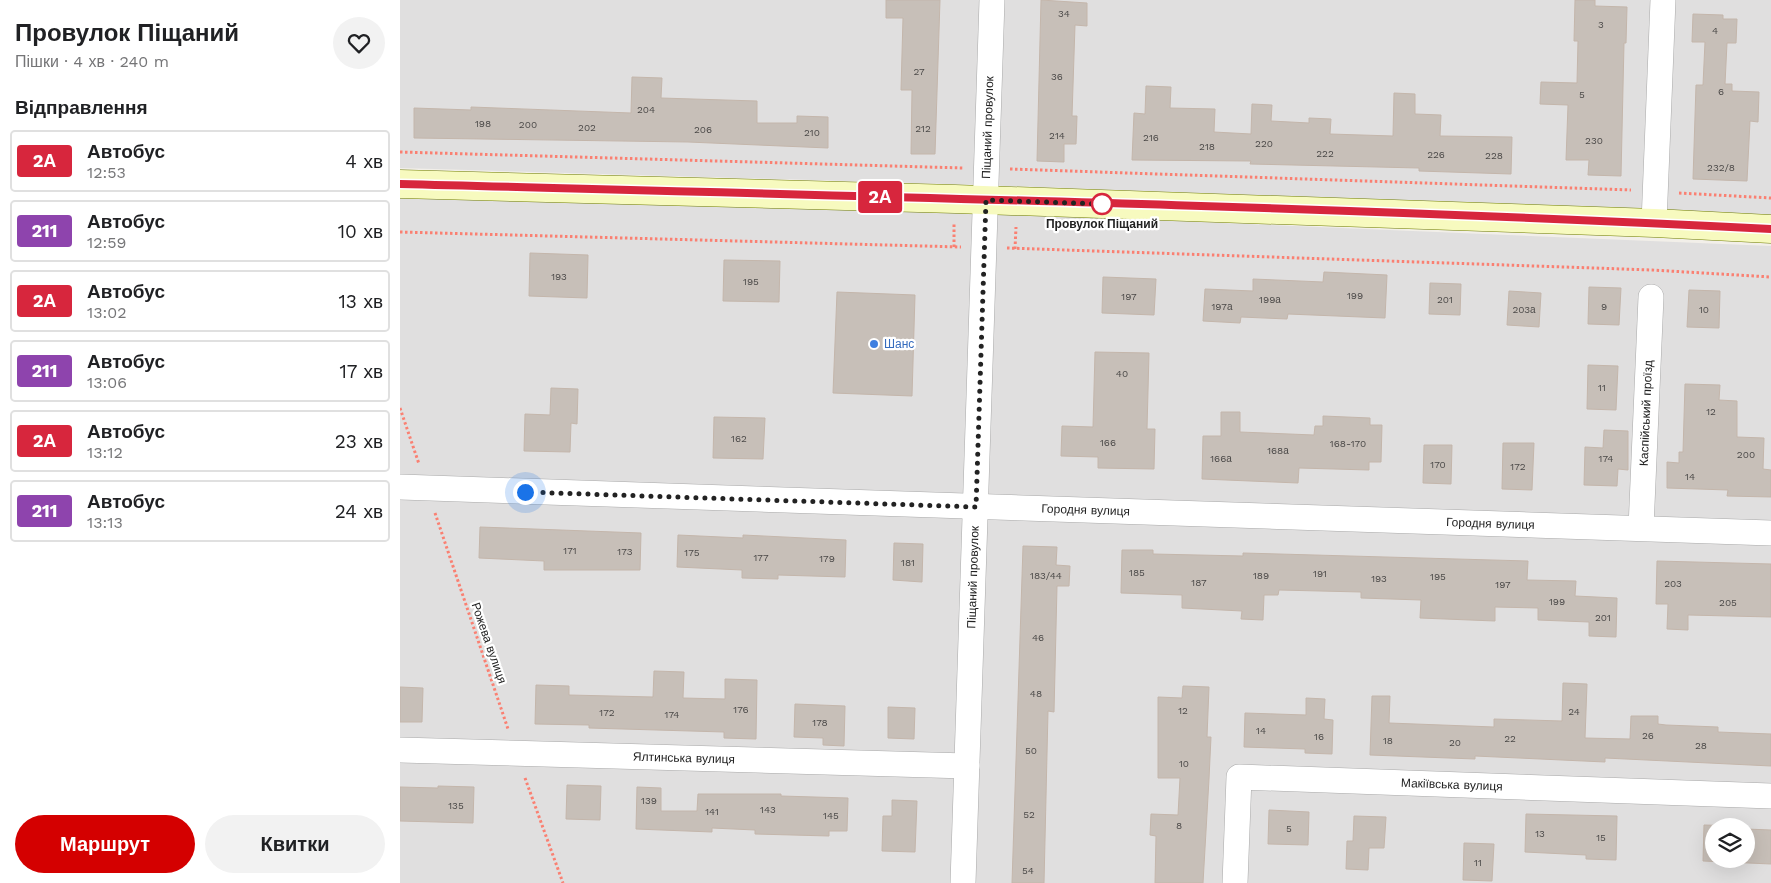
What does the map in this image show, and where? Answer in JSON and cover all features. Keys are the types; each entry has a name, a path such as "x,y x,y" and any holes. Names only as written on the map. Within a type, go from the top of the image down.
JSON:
{"street":[{"name":"Піщаний провулок","path":"963,883 992,0"},
{"path":"1654,223 1663,0"},
{"path":"400,184 986,200 1654,223 1771,229"},
{"name":"Каспійський проїзд","path":"1641,528 1650,297"},
{"name":"Городня вулиця","path":"400,487 1771,532"},
{"name":"Ялтинська вулиця","path":"400,750 967,766"},
{"name":"Макіївська вулиця","path":"1236,883 1239,778 1771,796"}],"path":[{"path":"400,152 987,168 1655,191 1771,198"},
{"path":"400,232 984,248 1652,270 1771,277"},
{"name":"Рожева вулиця","path":"400,408 517,754 563,883"}],"shaded area":[{"path":"400,0 1771,0 1771,216 1665,210 980,185 400,168"},
{"path":"400,198 1008,214 1771,246 1771,883 400,883"}],"building":[{"path":"886,0 940,0 935,154 911,154 912,90 901,90 903,18 886,18"},
{"path":"1041,0 1087,3 1087,26 1075,25 1072,116 1077,116 1076,144 1064,144 1064,162 1037,161"},
{"path":"1575,0 1595,0 1595,6 1627,7 1626,43 1624,43 1621,176 1588,175 1589,160 1566,160 1568,105 1540,104 1541,82 1577,83 1578,41 1574,41"},
{"path":"1693,14 1723,15 1723,19 1737,19 1736,43 1727,43 1725,84 1732,84 1732,91 1759,92 1758,122 1750,121 1747,181 1693,179 1696,85 1703,85 1705,42 1692,42"},
{"path":"632,77 662,78 661,98 757,101 757,123 797,123 797,116 828,117 828,148 688,142 414,138 414,108 471,110 471,107 631,113"},
{"path":"1146,86 1171,87 1170,108 1215,109 1214,132 1251,134 1252,104 1272,105 1271,121 1309,123 1309,118 1331,119 1330,134 1393,136 1394,93 1415,94 1415,114 1441,115 1440,136 1512,137 1511,174 1419,171 1419,168 1250,164 1251,161 1132,160 1134,113 1145,114"},
{"path":"530,253 588,255 587,298 529,296"},
{"path":"724,260 780,261 779,302 723,301"},
{"path":"1324,272 1387,275 1385,318 1288,314 1287,319 1241,317 1240,323 1203,321 1205,289 1253,291 1253,279 1323,282"},
{"path":"1103,277 1156,279 1154,315 1102,313"},
{"path":"1430,283 1461,284 1460,315 1429,314"},
{"path":"1589,287 1621,288 1619,325 1588,324"},
{"path":"1689,290 1720,291 1719,328 1687,327"},
{"path":"1509,291 1541,293 1539,327 1507,325"},
{"path":"837,292 915,295 912,396 833,393"},
{"path":"1095,352 1149,353 1147,429 1155,429 1154,469 1098,468 1098,457 1061,456 1062,426 1093,427"},
{"path":"1588,365 1618,366 1616,410 1587,409"},
{"path":"1685,384 1720,385 1719,400 1737,401 1737,437 1764,438 1763,469 1771,470 1771,497 1727,496 1728,490 1667,488 1667,462 1679,463 1679,452 1683,452"},
{"path":"551,388 578,389 577,424 571,423 570,452 524,451 525,414 550,415"},
{"path":"1221,412 1240,412 1240,432 1314,435 1315,426 1323,426 1323,416 1370,418 1370,425 1382,425 1381,462 1369,462 1369,470 1299,468 1298,483 1202,479 1203,436 1221,436"},
{"path":"714,417 765,418 763,459 713,458"},
{"path":"1604,430 1628,431 1628,470 1618,469 1617,486 1584,485 1585,447 1603,448"},
{"path":"1503,443 1534,443 1532,490 1502,489"},
{"path":"1424,445 1452,445 1451,484 1423,483"},
{"path":"480,527 641,533 640,570 544,570 544,561 479,558"},
{"path":"678,535 743,538 743,535 846,540 845,577 778,575 778,579 742,578 742,570 677,567"},
{"path":"894,543 923,544 922,582 893,580"},
{"path":"1023,546 1057,547 1056,565 1070,566 1069,586 1057,586 1054,712 1048,711 1044,883 1012,883"},
{"path":"1122,550 1153,550 1153,554 1243,556 1243,553 1528,561 1527,580 1576,581 1575,596 1617,598 1616,637 1589,636 1589,622 1538,620 1538,608 1495,607 1495,621 1420,618 1421,600 1361,598 1361,592 1279,590 1278,595 1264,595 1263,620 1241,619 1242,611 1182,608 1182,595 1121,593"},
{"path":"1657,561 1771,564 1771,617 1688,615 1688,630 1667,629 1668,604 1656,604"},
{"path":"654,671 684,672 683,698 725,699 725,679 757,680 756,739 724,738 724,732 589,728 589,725 535,724 536,685 569,686 569,695 653,697"},
{"path":"1563,683 1587,684 1585,738 1630,739 1631,716 1658,716 1658,724 1718,727 1718,732 1771,734 1771,766 1605,758 1605,762 1475,756 1475,759 1370,755 1372,696 1390,696 1389,723 1494,727 1494,719 1562,721"},
{"path":"1183,686 1209,687 1207,737 1211,737 1203,883 1155,883 1156,836 1150,835 1151,814 1178,815 1180,778 1158,778 1158,697 1182,698"},
{"path":"400,687 423,688 422,722 400,722"},
{"path":"1306,698 1325,699 1324,719 1333,720 1332,754 1305,753 1305,749 1244,747 1245,713 1306,715"},
{"path":"795,704 845,706 844,746 823,745 823,738 794,737"},
{"path":"888,707 915,708 914,739 888,738"},
{"path":"567,785 601,786 600,820 566,819"},
{"path":"438,786 474,787 473,823 400,821 400,787 438,788"},
{"path":"637,787 661,788 661,811 697,811 698,794 781,794 781,796 848,798 847,831 829,831 829,836 755,834 755,830 712,828 712,832 636,829"},
{"path":"892,800 917,801 915,852 882,851 883,816 892,816"},
{"path":"1269,810 1309,812 1308,845 1268,844"},
{"path":"1526,814 1617,816 1616,860 1586,859 1586,855 1525,852"},
{"path":"1354,816 1386,817 1384,848 1369,848 1368,870 1346,869 1347,841 1353,841"},
{"path":"1704,825 1705,825 1705,861 1703,861"},
{"path":"1755,829 1771,830 1771,864 1755,863"},
{"path":"1464,843 1494,844 1492,881 1463,880"}],"bus line":[{"name":"2А","path":"400,184 955,199 1654,223 1771,229"}],"place":[{"name":"Провулок Піщаний","path":"1102,204"},
{"name":"Шанс","path":"874,344"}],"route":[{"path":"525,492 976,507 986,200 1102,204"}]}
